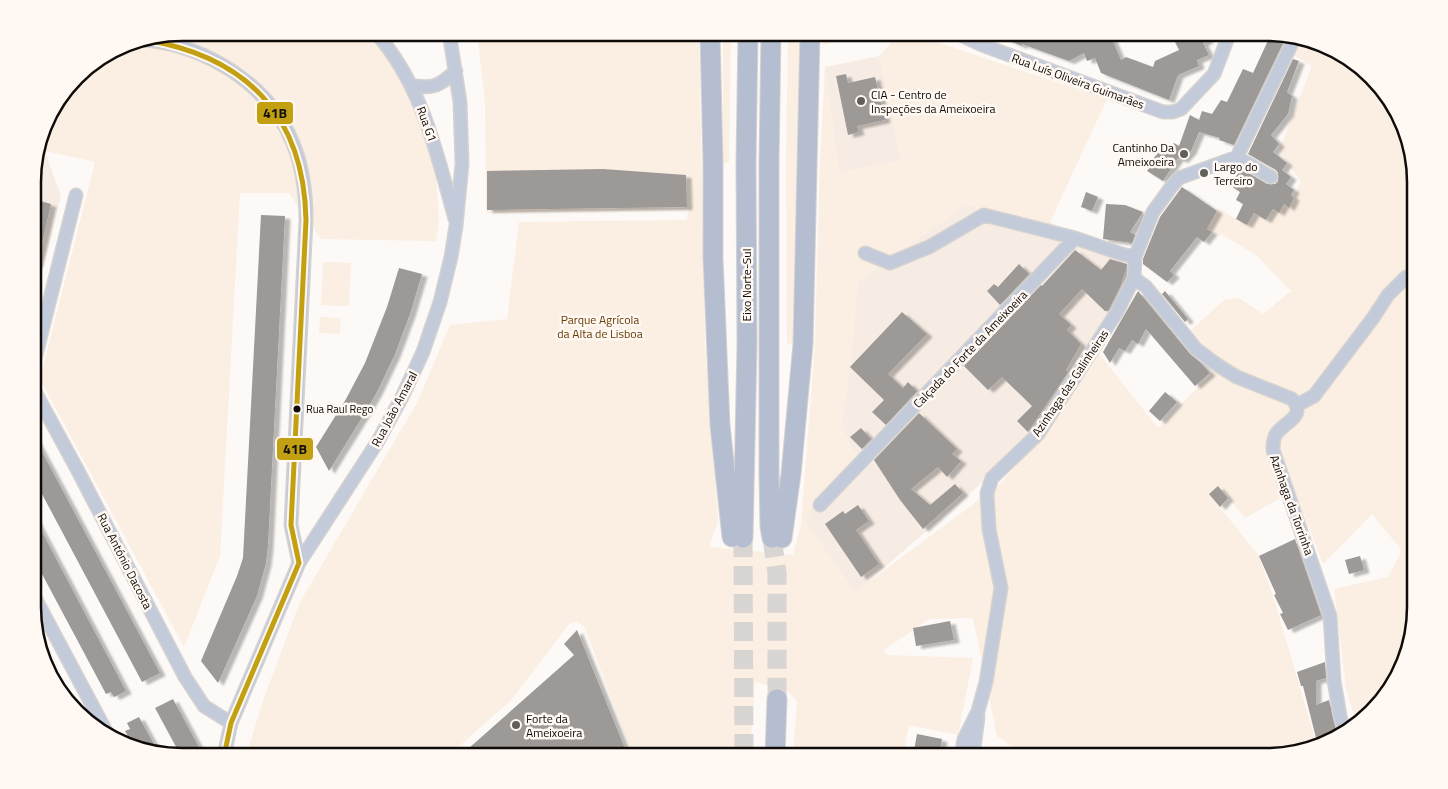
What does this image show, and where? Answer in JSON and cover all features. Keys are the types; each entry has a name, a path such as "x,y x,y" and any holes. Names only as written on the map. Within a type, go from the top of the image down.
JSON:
{"highway":[{"name":"Eixo Norte-Sul","path":"710,41 713,258 720,425 738,538 747,344 746,163 748,41"},
{"name":"Eixo Norte-Sul","path":"771,41 769,475 770,527 777,538 791,474 803,344 810,41"},
{"path":"775,747 776,699"}],"street":[{"name":"Rua G1","path":"383,41 412,85 432,138 456,226"},
{"name":"Rua João Amaral","path":"226,748 231,724 299,563 378,441 402,397 422,352 440,302 451,257 460,188 462,133 456,71 451,41"},
{"name":"Rua Luís Oliveira Guimarães","path":"973,41 1163,112 1173,112 1189,103 1214,74 1227,41"},
{"path":"159,43 190,50 213,60 241,76 262,96 279,118 292,140 300,164 306,191 306,220 291,525 299,563"},
{"path":"865,253 890,263 929,247 984,215 1075,238 1135,257 1153,212 1179,178 1236,157 1292,44"},
{"path":"412,85 422,88 432,87 441,84 456,71"},
{"path":"1236,157 1271,178"},
{"path":"42,332 76,195"},
{"name":"Calçada do Forte da Ameixoeira","path":"820,505 1075,238"},
{"name":"Azinhaga das Galinheiras","path":"978,711 986,682 1001,588 989,529 987,493 992,478 1038,434 1117,312 1134,278 1135,257"},
{"path":"1134,278 1146,287 1196,349 1237,377 1292,399 1297,405 1314,396 1388,295 1407,277"},
{"name":"Rua António Dacosta","path":"41,403 185,677 204,706 231,724"},
{"name":"Azinhaga da Torrinha","path":"1297,405 1298,412 1277,433 1273,441 1273,450 1330,616 1334,681 1343,725"},
{"path":"41,610 96,718"},
{"path":"963,747 964,739 978,711"},
{"path":"974,747 978,711"}],"shaded area":[{"path":"879,56 901,160 839,173 825,67"},
{"path":"45,151 61,196 42,274 42,164"},
{"path":"966,205 1050,222 1131,262 1120,300 1044,419 985,480 855,593 806,522 812,506 856,456 841,426 850,367 858,281"}],"green space":[{"path":"389,41 412,75 436,177 439,223 436,241 321,239 289,193 240,193 220,556 184,647 42,382 42,373 95,162 46,151 52,128 60,112 76,89 89,76 112,60 128,52 164,42"},
{"name":"Parque Agrícola da Alta de Lisboa","path":"478,41 699,41 705,344 718,521 709,547 793,555 801,525 815,343 820,163 825,67 839,173 901,160 879,56 893,41 934,41 1107,99 1050,222 966,205 858,281 850,367 841,426 856,456 812,506 806,522 855,592 999,485 1043,434 1097,351 1158,428 1216,369 1217,359 1190,331 1224,300 1239,298 1263,314 1291,291 1256,255 1221,234 1219,236 1207,229 1219,209 1247,225 1254,213 1266,220 1273,209 1279,213 1284,204 1290,207 1301,182 1279,151 1312,66 1292,54 1296,45 1328,56 1344,65 1372,89 1383,104 1399,137 1406,164 1407,606 1406,625 1402,643 1392,669 1383,685 1372,700 1354,717 1346,688 1334,589 1388,577 1401,552 1400,548 1372,514 1323,564 1295,492 1284,496 1245,518 1219,486 1209,494 1259,556 1274,599 1315,738 1311,740 1275,747 1013,747 997,736 973,618 929,619 884,650 888,655 973,658 958,735 909,725 905,747 794,747 797,702 788,691 755,682 750,747 630,748 585,628 577,621 570,623 511,700 457,748 249,748 264,698 300,602 418,401 450,325 507,319 519,222 687,220 688,210 486,213 485,100"},
{"path":"723,41 731,41 729,163 723,163"},
{"path":"788,41 803,41 793,344 787,344 786,163"},
{"path":"823,41 839,41 823,45"},
{"path":"323,262 351,263 349,306 321,305"},
{"path":"320,317 341,318 340,334 319,333"}],"building":[{"path":"1010,41 1113,41 1121,60 1126,57 1153,67 1155,61 1179,50 1175,42 1178,41 1206,41 1203,43 1209,55 1197,60 1199,66 1178,75 1169,100 1101,73 1095,58 1087,61 1084,53 1069,61 1022,44 1022,46"},
{"path":"1268,41 1284,42 1234,145 1219,140 1220,138 1199,132 1191,151 1183,160 1178,158 1163,181 1147,171 1151,166 1150,162 1161,150 1165,153 1174,143 1179,146 1190,115 1199,120 1202,111 1212,114 1221,100 1227,102 1243,69 1253,73"},
{"path":"1293,59 1299,61 1287,92 1292,96 1288,114 1271,135 1279,144 1273,152 1287,163 1282,170 1291,177 1286,184 1294,190 1291,195 1294,198 1289,208 1284,204 1279,213 1273,209 1266,220 1254,213 1247,225 1236,219 1243,204 1236,200 1240,192 1231,186 1240,168 1267,184 1275,184 1278,181 1276,170 1248,154"},
{"name":"CIA - Centro de Inspeções da Ameixoeira","path":"846,74 848,83 875,77 885,120 857,126 859,132 848,135 836,76"},
{"path":"603,169 686,175 687,207 487,210 487,171"},
{"path":"1182,187 1217,211 1207,229 1212,232 1204,242 1197,237 1170,271 1174,275 1167,282 1143,264 1143,259 1160,217"},
{"path":"1086,192 1098,197 1092,211 1081,207"},
{"path":"42,201 51,204 42,244"},
{"path":"1106,204 1125,205 1143,212 1130,232 1135,235 1132,243 1103,239"},
{"path":"261,215 285,216 268,545 266,563 257,596 218,683 201,661 243,558"},
{"path":"1075,250 1101,270 1110,259 1127,264 1126,270 1108,311 1105,311 1082,289 1059,314 1071,325 1067,330 1081,344 1066,370 1068,372 1028,432 1017,421 1032,406 1002,377 988,390 964,366"},
{"path":"1019,264 1029,274 1000,305 987,291 994,284 998,287"},
{"path":"399,268 422,274 410,314 395,354 377,392 329,471 316,447 346,399 365,363 387,307"},
{"path":"1138,291 1190,354 1210,373 1195,386 1146,329 1138,344 1132,340 1125,351 1119,348 1110,363 1103,352"},
{"path":"1165,291 1188,319 1185,322 1162,294"},
{"path":"902,312 927,334 888,374 903,388 908,382 917,391 886,425 872,412 884,400 850,367"},
{"path":"1165,392 1177,402 1160,421 1149,411"},
{"path":"919,413 957,449 952,454 961,461 947,477 938,467 911,489 930,505 955,484 963,493 923,529 900,500 874,460"},
{"path":"861,428 871,439 862,449 850,437"},
{"path":"41,451 160,673 142,682 41,493"},
{"path":"1218,486 1228,498 1220,507 1209,494"},
{"path":"858,505 869,521 856,530 879,564 861,577 825,524 843,511 845,514"},
{"path":"41,531 126,691 114,697 111,692 106,694 41,572"},
{"path":"1295,539 1321,615 1288,630 1280,614 1283,613 1274,595 1276,594 1259,556"},
{"path":"1360,556 1364,570 1349,574 1345,560"},
{"path":"950,621 954,640 916,646 913,628"},
{"path":"577,630 625,748 469,748 574,655 564,644"},
{"path":"1325,662 1326,678 1316,681 1316,705 1329,700 1336,729 1316,738 1303,686 1301,686 1297,672"},
{"path":"173,699 199,748 176,748 155,708"},
{"path":"139,717 155,745 128,736 125,731 130,729 127,723"},
{"path":"917,734 942,739 940,747 915,747"}],"tunnel":[{"path":"743,538 744,747"},
{"path":"772,538 777,573 777,699"}],"transit line":[{"name":"41B","path":"160,43 182,48 213,61 240,77 263,97 281,122 294,150 303,183 306,220 291,525 299,563"},
{"name":"41B","path":"226,748 231,723 299,563"}],"place":[{"name":"CIA - Centro de Inspeções da Ameixoeira","path":"861,101"},
{"name":"Cantinho Da Ameixoeira","path":"1184,154"},
{"name":"Largo do Terreiro","path":"1204,173"},
{"name":"Rua Raul Rego","path":"297,409"},
{"name":"Forte da Ameixoeira","path":"516,725"}]}
